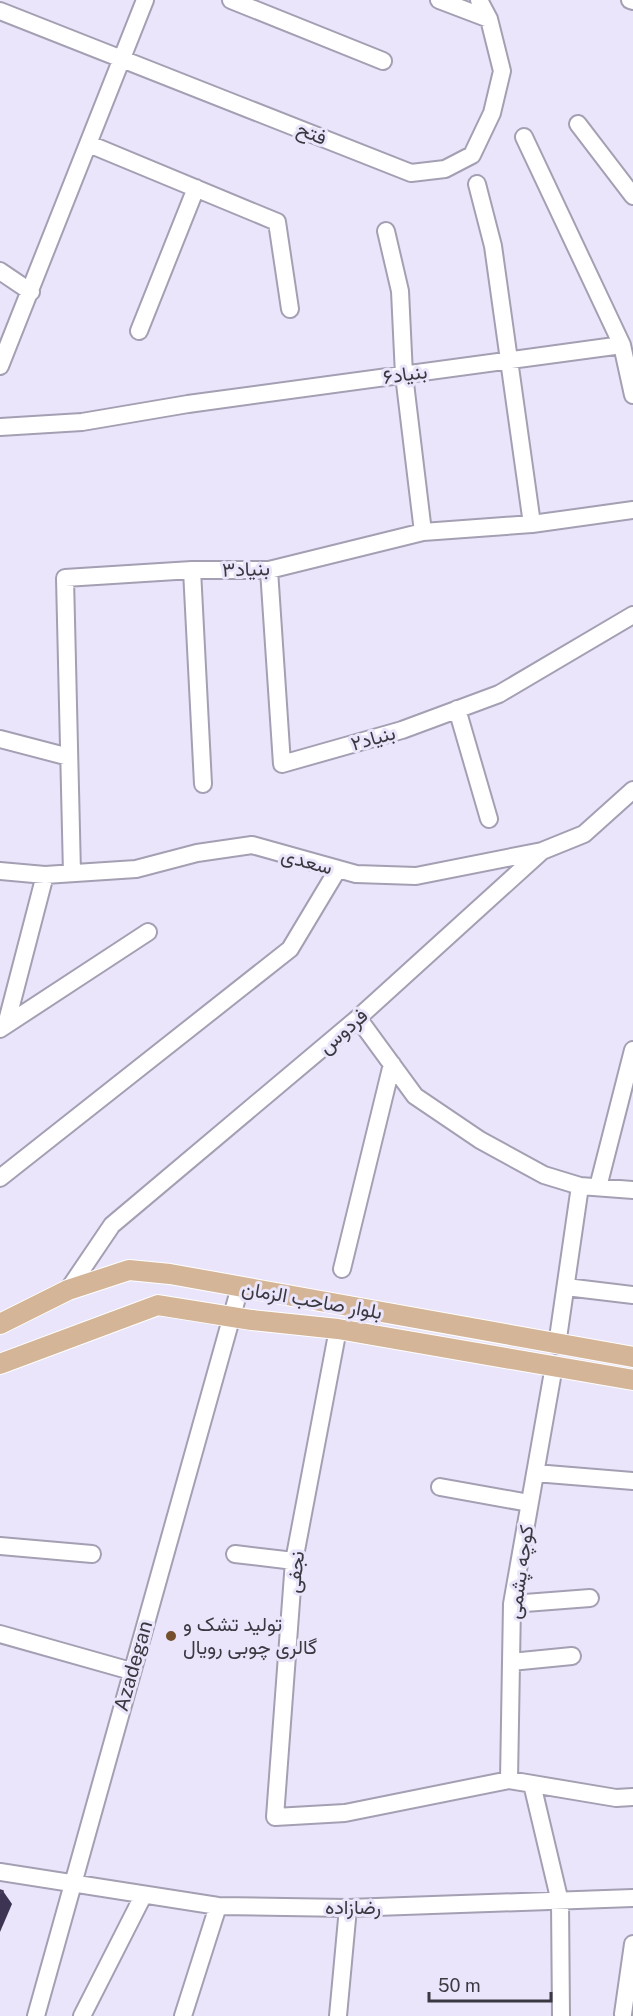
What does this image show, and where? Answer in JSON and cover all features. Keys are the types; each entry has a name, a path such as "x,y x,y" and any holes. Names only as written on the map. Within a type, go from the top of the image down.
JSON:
{"main road":[{"name":"بلوار صاحب الزمان","path":"0,1324 68,1290 129,1270 170,1274 633,1358"},
{"name":"بلوار صاحب الزمان","path":"0,1364 158,1305 233,1317 338,1329 633,1380"}],"street":[{"path":"0,366 145,0"},
{"path":"231,0 383,61"},
{"path":"439,0 489,19"},
{"name":"فتح","path":"0,11 123,57 411,172 446,169 472,155 492,113 502,71 489,19 479,0"},
{"path":"578,124 633,196"},
{"path":"524,136 622,345 633,395"},
{"path":"89,144 277,222 290,309"},
{"path":"477,184 493,246 532,524"},
{"path":"139,331 196,188"},
{"path":"386,231 400,291 404,375 423,532"},
{"path":"0,271 31,292"},
{"name":"بنیاد۶","path":"0,427 81,422 188,404 622,345"},
{"name":"بنیاد۳","path":"69,757 65,578 192,570 269,570 423,532 532,524 633,510"},
{"path":"192,570 203,784"},
{"name":"بنیاد۲","path":"269,570 282,764 402,730 499,694 633,615"},
{"path":"457,710 489,819"},
{"path":"0,739 69,757 72,873"},
{"name":"فردوس","path":"68,1290 112,1225 358,1018 542,851 584,834 633,790"},
{"name":"سعدی","path":"0,871 45,875 136,868 197,853 252,845 356,874 416,876 542,851"},
{"path":"0,1178 290,949 338,869"},
{"path":"3,1027 45,875"},
{"path":"3,1027 148,932"},
{"path":"358,1018 415,1096 480,1140 544,1175 580,1186 633,1190"},
{"path":"598,1187 633,1050"},
{"path":"342,1269 392,1064"},
{"path":"557,1345 580,1186"},
{"name":"Azadegan","path":"36,2016 240,1287"},
{"path":"566,1287 633,1294"},
{"name":"نجفی","path":"338,1329 294,1562 275,1817 345,1813 509,1780"},
{"name":"کوچه پشمی","path":"509,1780 512,1604 554,1366"},
{"path":"535,1473 633,1481"},
{"path":"440,1487 529,1503"},
{"path":"0,1546 92,1554"},
{"path":"235,1554 294,1562"},
{"path":"512,1604 590,1598"},
{"path":"0,1634 131,1671"},
{"path":"511,1662 572,1656"},
{"path":"509,1780 616,1798 633,1797"},
{"path":"532,1784 560,1902 561,2016"},
{"name":"رضازاده","path":"0,1872 142,1896 218,1906 348,1908 633,1898"},
{"path":"82,2016 142,1896"},
{"path":"183,2016 218,1906"},
{"path":"338,2016 348,1908"},
{"path":"623,2014 633,1944"}],"place":[{"name":"تولید تشک و گالری چوبی رویال","path":"171,1636"}]}
